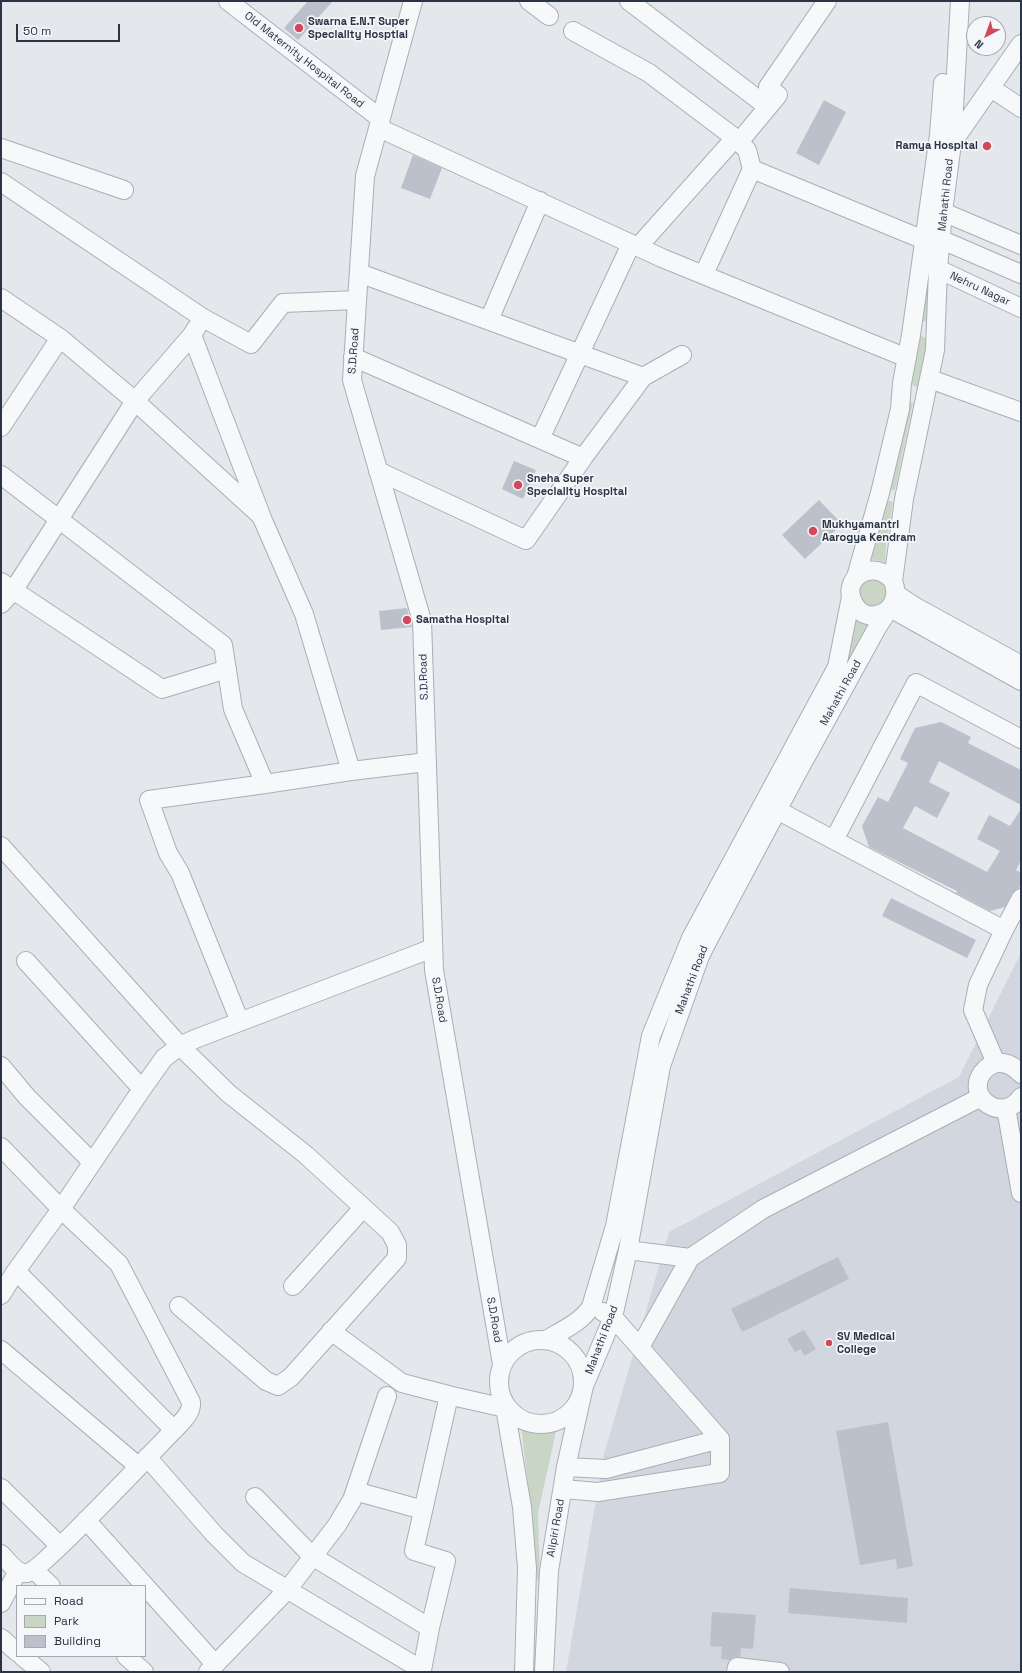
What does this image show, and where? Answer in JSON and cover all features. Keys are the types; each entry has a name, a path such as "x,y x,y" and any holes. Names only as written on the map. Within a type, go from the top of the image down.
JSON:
{"street":[{"name":"Old Maternity Hospital Road","path":"228,1 380,123 634,245 907,358"},
{"name":"S.D.Road","path":"413,1 365,176 352,380 422,621 434,970 502,1364"},
{"path":"529,1 549,16"},
{"path":"629,1 768,107"},
{"path":"540,439 634,245 737,140 778,95 768,87 827,1"},
{"name":"Mahathi Road","path":"584,1386 613,1317 628,1250 661,1066 700,956 699,941 777,810 878,626 893,595 904,500 936,342 938,269 933,240 949,1"},
{"name":"Mahathi Road","path":"546,1340 576,1323 586,1315 591,1307 615,1226 651,1036 837,667 851,597 850,590 856,577 880,493 900,409 902,383 911,336 933,240 943,212 952,143 960,1"},
{"path":"573,30 649,73 737,140 747,150 752,169 704,274"},
{"path":"952,143 1021,44"},
{"path":"990,88 1021,108"},
{"path":"1,148 124,190"},
{"path":"752,169 1021,274"},
{"path":"1,182 203,318 251,344 283,303 357,300"},
{"path":"489,320 540,201"},
{"path":"943,212 1021,245"},
{"name":"Nehru Nagar","path":"938,269 1021,308"},
{"path":"359,273 643,377"},
{"path":"1,298 60,338 135,401 262,518"},
{"path":"203,318 192,335 135,401 59,519 5,593 162,689 227,669"},
{"path":"192,335 262,518 304,614 351,771"},
{"path":"911,336 936,342"},
{"path":"1,426 60,338"},
{"path":"378,471 526,540 583,458 643,377 682,355"},
{"path":"353,357 583,458"},
{"path":"902,383 928,385 1021,412"},
{"path":"1,475 223,645 233,709 264,784"},
{"path":"880,493 904,500"},
{"path":"856,577 862,573 876,570 888,576 893,595 1021,681"},
{"path":"851,597 854,605 859,611 867,615 879,615 893,595"},
{"path":"893,595 1021,665"},
{"path":"834,840 916,683 1021,739"},
{"path":"240,1022 180,873 168,853 149,800 351,771 426,762"},
{"path":"777,810 1004,930"},
{"path":"1,846 180,1046 228,1093 306,1155 390,1232 397,1245 397,1258 291,1377 278,1386 266,1381 179,1306"},
{"path":"996,1063 973,1010 978,985 1021,898"},
{"path":"1,1295 16,1271 61,1209 142,1088 164,1058 180,1046 433,948"},
{"path":"26,961 142,1088"},
{"path":"1021,1074 1011,1065 996,1063 984,1070 978,1083 981,1097 992,1107 1006,1108 1012,1106 1021,1097"},
{"path":"1,1066 26,1097 92,1162"},
{"path":"640,1347 690,1258 763,1209 981,1097"},
{"path":"1006,1108 1021,1193"},
{"path":"1,1147 61,1209 119,1264 191,1402 190,1412 174,1430 60,1546 26,1571 1,1603"},
{"path":"292,1286 363,1208"},
{"path":"628,1250 690,1258"},
{"path":"16,1271 174,1430"},
{"path":"563,1489 598,1492 720,1473 720,1439 613,1317 591,1307"},
{"path":"331,1331 402,1383 452,1396 504,1405 512,1413 523,1420 536,1424 549,1423 562,1419 572,1411 579,1400 584,1386 578,1361 570,1351 558,1343 546,1340 532,1340 520,1345 510,1353 502,1364 499,1376 499,1390 504,1405 522,1507 527,1568 524,1672"},
{"path":"1,1350 142,1462 243,1563 422,1670 430,1628 446,1561 414,1551 448,1400 452,1396"},
{"name":"Alipiri Road","path":"544,1672 547,1643 549,1571 566,1467 584,1386"},
{"path":"146,1591 211,1668 288,1589 337,1524 352,1500 386,1396"},
{"path":"566,1467 606,1469 720,1439"},
{"path":"1,1488 60,1546"},
{"path":"354,1491 423,1510"},
{"path":"254,1497 312,1556 430,1628"},
{"path":"86,1520 141,1585"},
{"path":"1,1554 49,1585"},
{"path":"1,1638 16,1651"},
{"path":"23,1657 41,1672"},
{"path":"127,1657 144,1672"},
{"path":"737,1669 780,1672"}],"shaded area":[{"name":"SV Medical College","path":"1021,953 1021,1672 566,1672 604,1454 669,1232 959,1077"}],"green space":[{"path":"936,232 930,323 922,321"},
{"path":"921,336 929,339 921,386 916,387 908,382 916,338"},
{"path":"907,402 913,403 895,490 889,489"},
{"path":"886,500 893,502 886,545 885,562 870,559"},
{"path":"869,577 886,582 888,599 874,608 863,605 858,589"},
{"path":"854,617 872,624 842,672 852,642"},
{"path":"521,1426 541,1429 557,1427 538,1513 540,1581 537,1581 532,1517"}],"building":[{"path":"308,1 333,1 298,40 284,28"},
{"path":"824,100 846,112 819,165 796,153"},
{"path":"413,155 442,168 430,199 401,188"},
{"path":"514,461 536,470 523,499 502,489"},
{"path":"819,500 842,524 805,559 782,535"},
{"path":"407,608 412,627 381,630 379,611"},
{"path":"941,722 971,737 968,743 1021,770 1021,805 939,761 929,782 950,793 937,818 915,806 903,828 987,872 1000,851 977,839 989,815 1010,826 1021,809 1021,860 1016,870 1021,873 1021,886 1012,893 1005,907 990,911 956,893 957,891 869,847 862,826 878,797 888,802 908,763 900,759 915,728"},
{"path":"891,898 976,940 967,958 882,916"},
{"path":"838,1257 849,1279 742,1332 731,1309"},
{"path":"804,1330 816,1349 804,1356 801,1349 795,1352 787,1339"},
{"path":"888,1422 913,1566 897,1569 896,1559 860,1565 836,1431"},
{"path":"790,1588 908,1598 907,1623 788,1613"},
{"path":"712,1612 756,1615 753,1649 741,1648 740,1657 733,1657 730,1660 721,1659 722,1647 710,1646"}],"place":[{"name":"Swarna E.N.T Super Speciality Hosptial","path":"299,28"},
{"name":"Ramya Hospital","path":"987,146"},
{"name":"Sneha Super Speciality Hospital","path":"518,485"},
{"name":"Mukhyamantri Aarogya Kendram","path":"813,531"},
{"name":"Samatha Hospital","path":"407,620"},
{"name":"SV Medical College","path":"829,1343"}]}
